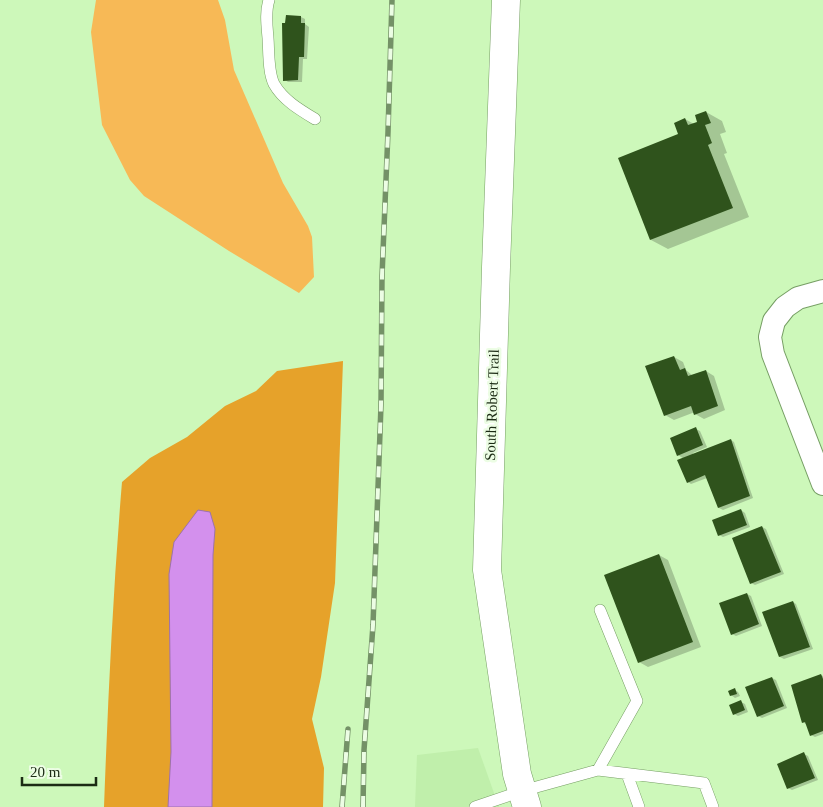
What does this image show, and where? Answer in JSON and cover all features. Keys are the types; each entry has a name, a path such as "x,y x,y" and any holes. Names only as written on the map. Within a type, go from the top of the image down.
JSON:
{"main road":[{"name":"South Robert Trail","path":"506,0 487,570 517,774 525,799"}],"street":[{"path":"823,291 798,298 785,308 774,321 770,337 773,354 823,484"}],"lane":[{"path":"269,0 266,7 270,67 274,84 287,100 299,110 315,119"},
{"path":"598,770 637,701 600,610"},
{"path":"475,807 525,799 598,770 704,783 713,807"},
{"path":"627,774 639,807"}],"shaded area":[{"path":"96,0 218,0 225,20 234,70 283,183 308,226 312,237 314,277 299,293 229,251 144,196 130,180 102,125 91,32"},
{"path":"343,361 335,583 321,677 312,719 324,768 323,807 104,807 111,644 122,482 150,458 187,437 225,406 256,391 277,371"},
{"path":"198,510 210,512 215,529 213,555 212,807 168,807 171,752 169,574 174,542"},
{"path":"478,748 499,807 415,807 417,755"}],"building":[{"path":"286,15 301,16 301,23 305,23 304,57 299,57 298,80 283,81 282,23 285,23"},
{"path":"706,111 711,123 705,125 712,143 708,145 733,208 650,240 618,158 678,134 674,123 685,118 688,125 697,122 695,115"},
{"path":"674,356 680,370 685,368 688,376 706,370 718,406 694,415 691,406 664,416 645,366"},
{"path":"696,427 703,445 677,456 670,438"},
{"path":"731,439 750,496 718,508 705,475 687,483 677,460"},
{"path":"741,509 747,525 718,536 712,520"},
{"path":"762,526 781,572 750,584 732,538"},
{"path":"659,554 693,642 638,663 604,575"},
{"path":"747,593 759,624 731,635 719,603"},
{"path":"793,601 810,647 779,657 762,612"},
{"path":"821,674 823,679 823,731 810,736 805,722 802,723 791,685"},
{"path":"772,677 784,706 757,717 745,687"},
{"path":"735,688 737,694 730,696 728,691"},
{"path":"741,700 745,710 733,715 729,705"},
{"path":"804,752 815,778 787,789 777,764"}],"railway":[{"path":"363,807 364,750 373,625 381,405 382,276 392,0"},
{"path":"342,807 348,729"}]}
